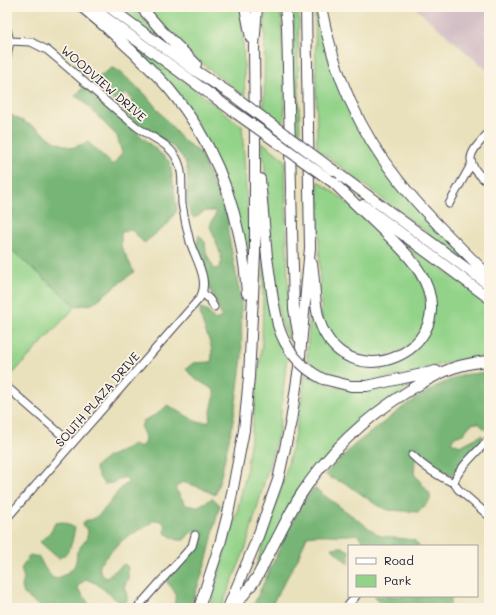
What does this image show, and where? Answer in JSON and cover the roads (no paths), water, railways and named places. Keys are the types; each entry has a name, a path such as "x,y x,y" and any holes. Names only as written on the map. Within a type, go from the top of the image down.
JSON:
{"highway":[{"path":"82,7 122,41 170,90 186,112 209,149 221,175 237,222 243,252 252,327"},
{"path":"91,7 489,298"},
{"path":"109,7 193,69 231,94 489,285"},
{"path":"141,7 161,30 190,59 231,94"},
{"path":"245,7 254,46"},
{"path":"199,608 220,544 236,475 246,413 255,254 256,143 254,46 257,7"},
{"path":"285,7 287,26 294,309 301,353"},
{"path":"306,7 306,90 310,248 319,319 325,333 334,346 354,358 375,362 386,361 406,352 416,344 426,328 430,313 430,296 424,281 415,266 396,244 334,184"},
{"path":"321,7 339,74 356,113 371,142 387,166 417,203 489,276"},
{"path":"256,143 263,196 267,257 278,325 284,342 295,357 308,370 323,379 351,386 367,386 489,361"},
{"path":"228,608 257,539 278,480 291,422 301,353 310,248"},
{"path":"233,608 257,577 304,490 324,463 342,443 373,415 393,400 418,385 453,368"}],"street":[{"path":"7,29 10,41 7,57"},
{"name":"WOODVIEW DRIVE","path":"10,41 31,42 48,50 137,127 169,148 176,158 181,171 182,204 186,227 202,276 204,284 203,293"},
{"path":"489,132 473,151 471,158 475,170 489,184"},
{"path":"450,204 472,164"},
{"path":"203,293 214,307"},
{"name":"SOUTH PLAZA DRIVE","path":"7,518 203,293"},
{"path":"7,387 72,444"},
{"path":"454,483 459,472 489,439"},
{"path":"412,455 420,463 439,476 454,483 458,489 489,516"},
{"path":"137,608 192,546 195,535"},
{"path":"346,608 355,597"}]}
